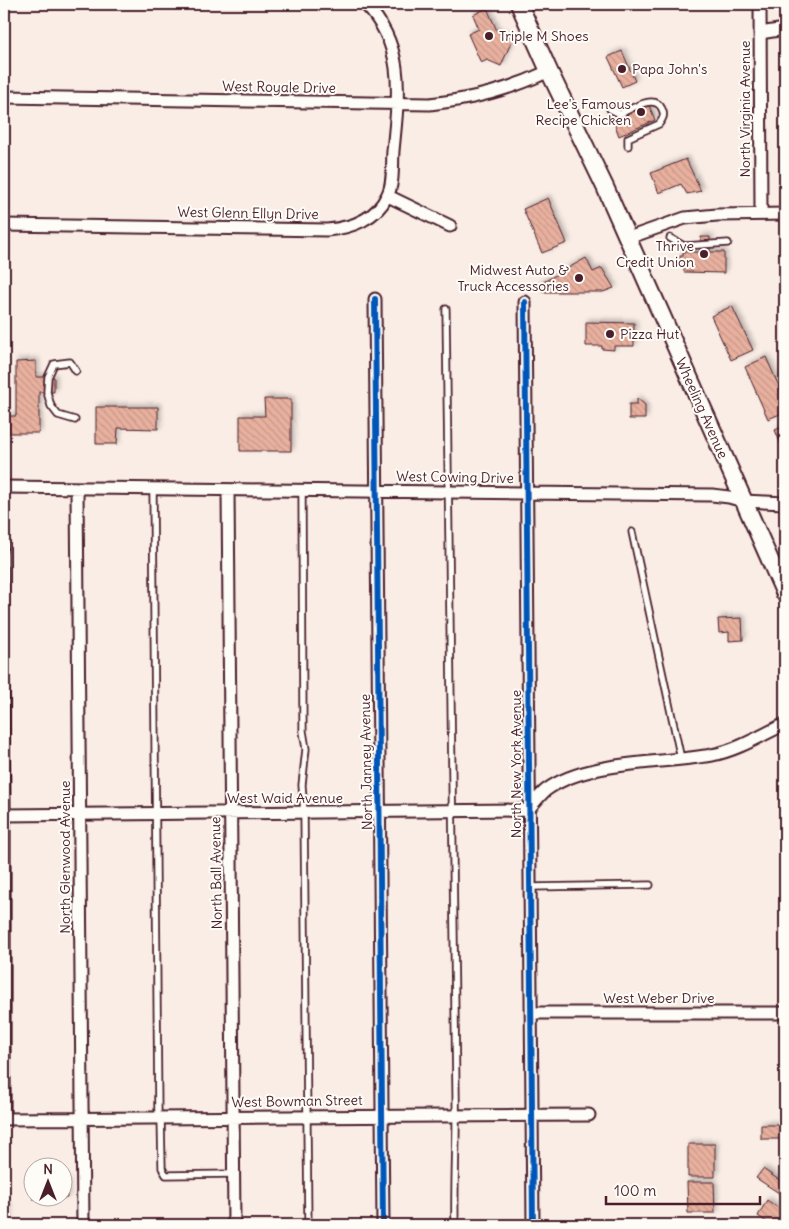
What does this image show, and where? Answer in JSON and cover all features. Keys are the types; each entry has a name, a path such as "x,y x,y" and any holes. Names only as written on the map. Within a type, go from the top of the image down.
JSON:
{"main road":[{"name":"Wheeling Avenue","path":"519,4 549,72 628,238 785,594"}],"street":[{"path":"365,4 381,23 394,50 398,80 388,196 450,226"},
{"name":"North Virginia Avenue","path":"760,4 761,214"},
{"path":"760,33 785,29"},
{"name":"West Royale Drive","path":"4,98 430,104 478,97 512,87 549,72"},
{"name":"West Glenn Ellyn Drive","path":"4,225 338,229 363,221 374,213 388,196"},
{"path":"628,238 685,218 785,214"},
{"name":"North Janney Avenue","path":"375,299 383,1225"},
{"name":"North New York Avenue","path":"525,302 528,810 532,1012 532,1225"},
{"name":"West Cowing Drive","path":"4,487 712,495 729,497 743,502 785,503"},
{"name":"North Glenwood Avenue","path":"77,488 83,1225"},
{"name":"North Ball Avenue","path":"228,490 234,1225"},
{"path":"528,810 545,791 566,778 610,767 713,755 729,750 785,724"},
{"name":"West Waid Avenue","path":"6,815 80,816 528,810"},
{"name":"West Weber Drive","path":"532,1012 785,1013"},
{"name":"West Bowman Street","path":"6,1118 456,1114 589,1115"}],"lane":[{"path":"610,109 620,114 650,102 659,104 662,108 664,115 659,124 630,136 628,138 628,146"},
{"path":"670,238 684,246 728,243"},
{"path":"446,309 456,1114 455,1225"},
{"path":"75,420 58,416 50,406 47,392 48,377 54,364 70,362 76,371"},
{"path":"4,487 6,1118"},
{"path":"153,489 155,814 162,1168 166,1175 234,1174"},
{"path":"302,491 303,731 306,749 302,785 304,813 308,1225"},
{"path":"632,532 680,759"},
{"path":"530,887 650,885"}],"building":[{"path":"592,4 630,4 630,8 592,9"},
{"path":"636,4 664,4 664,7 636,7"},
{"name":"Triple M Shoes","path":"487,8 497,31 513,38 501,66 487,60 481,63 468,34 479,29 473,15"},
{"name":"Papa John's","path":"622,51 635,81 622,87 608,57"},
{"name":"Lee's Famous Recipe Chicken","path":"648,103 655,120 619,136 613,120"},
{"path":"686,159 701,191 687,194 681,184 659,193 651,173"},
{"path":"548,198 567,243 542,253 523,209"},
{"name":"Thrive Credit Union","path":"701,237 710,237 710,252 724,252 724,273 684,272 684,266 680,266 680,256 683,256 683,252 700,252"},
{"name":"Midwest Auto & Truck Accessories","path":"586,258 593,272 602,268 614,288 603,292 543,292 538,285"},
{"path":"732,306 753,350 731,360 711,316"},
{"name":"Pizza Hut","path":"586,322 634,323 634,346 614,346 614,350 602,349 602,346 586,346"},
{"path":"766,357 785,400 785,412 768,419 745,367"},
{"path":"36,361 36,377 54,377 54,392 39,392 39,433 9,433 9,416 16,416 16,362"},
{"path":"637,398 645,405 645,419 629,419 629,404 637,404"},
{"path":"264,399 291,399 291,451 240,451 240,416 265,416"},
{"path":"96,407 158,407 158,429 118,428 117,444 96,444"},
{"path":"785,426 785,454 775,430"},
{"path":"742,618 743,640 729,641 729,632 719,633 718,619"},
{"path":"761,1125 785,1125 785,1139 761,1139"},
{"path":"688,1144 715,1144 715,1177 688,1177"},
{"path":"763,1169 785,1184 785,1197 756,1178"},
{"path":"687,1182 714,1182 715,1213 688,1213"},
{"path":"767,1200 785,1213 785,1225 771,1225 758,1216"},
{"path":"4,1206 8,1206 8,1225 4,1225"}],"cycle path":[{"path":"375,299 383,1225"},
{"path":"525,302 533,1225"}],"place":[{"name":"Triple M Shoes","path":"489,36"},
{"name":"Papa John's","path":"622,69"},
{"name":"Lee's Famous Recipe Chicken","path":"641,112"},
{"name":"Thrive Credit Union","path":"704,254"},
{"name":"Midwest Auto & Truck Accessories","path":"579,278"},
{"name":"Pizza Hut","path":"610,334"}]}
